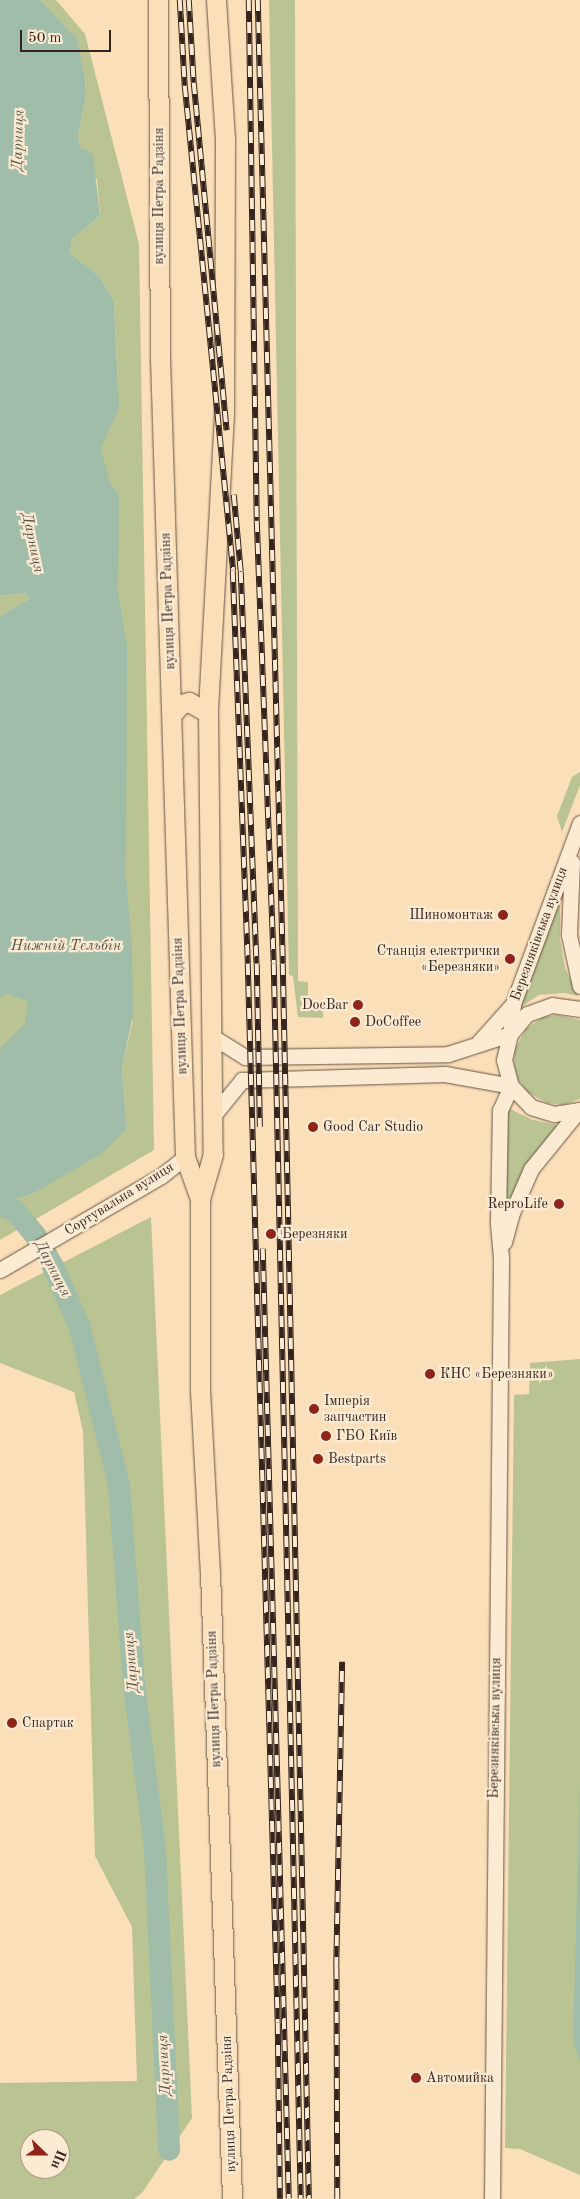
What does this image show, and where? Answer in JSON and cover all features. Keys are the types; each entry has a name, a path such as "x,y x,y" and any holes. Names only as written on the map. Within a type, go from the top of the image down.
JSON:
{"main road":[{"name":"вулиця Петра Радзіня","path":"158,0 160,358 185,1157 200,1199"},
{"name":"вулиця Петра Радзіня","path":"216,0 225,138 224,414 208,713 213,1154 200,1199 200,1390 210,1572 232,2199"},
{"path":"172,713 181,704 189,702 208,713"}],"street":[{"name":"Березняківська вулиця","path":"578,829 568,924 572,962 580,986"},
{"name":"Березняківська вулиця","path":"492,2199 501,1258 498,1221 500,1110 510,1086 504,1060 510,1034 513,1004 578,829"},
{"path":"467,1049 488,1035 513,1004"},
{"path":"213,1036 245,1057 439,1054 467,1049 510,1034 523,1018 541,1007 562,1004 580,1009"},
{"path":"460,1075 489,1092 500,1110"},
{"path":"212,1117 242,1080 460,1075 510,1086 521,1100 537,1110 554,1114 579,1110"},
{"name":"Березняківська вулиця","path":"501,1258 510,1215 528,1175 547,1147 579,1110"},
{"name":"Сортувальна вулиця","path":"3,1268 161,1176 185,1157"}],"green space":[{"path":"40,0 56,0 85,34 139,244 154,1150 0,1240 0,1204 32,1194 127,1128 122,1068 133,1019 0,1181 0,998 27,979 95,415 118,385 114,301 100,277 70,253 72,239 100,216 97,180 80,147 78,136 86,96 85,77 77,40"},
{"path":"269,0 295,0 298,981 308,982 308,1004 323,1004 323,1018 298,1017 293,976 289,975"},
{"path":"26,593 29,599 0,616 0,596"},
{"path":"580,772 580,785 562,832 557,816 572,777"},
{"path":"560,897 560,939 565,968 578,996 564,993 539,995 519,1008"},
{"path":"557,1015 580,1020 580,1099 563,1105 547,1103 527,1092 518,1079 514,1064 515,1049 526,1029 543,1017"},
{"path":"510,1109 533,1120 558,1125 505,1216 507,1111"},
{"path":"151,1217 192,2118 142,2193 134,2199 0,2199 0,2083 137,2081 132,1927 95,1856 83,1431 74,1392 0,1363 0,1295"},
{"path":"580,1359 580,2175 520,2149 505,2148 514,1395 529,1394 530,1363"}],"water":[{"name":"Нижній Тельбін","path":"0,0 40,0 77,39 85,77 86,96 78,136 80,147 93,154 100,216 72,239 70,253 100,277 114,301 119,408 101,448 110,483 119,495 118,593 127,645 126,877 132,946 133,1015 122,1068 127,1128 101,1154 32,1194 0,1204 0,1049 25,1024 28,1001 7,994 0,998 0,616 29,599 26,593 0,596"},
{"path":"580,1778 580,2062 573,2041"}],"waterway":[{"name":"Дарниця","path":"0,1205 15,1211 35,1235 54,1268 80,1328 119,1485 134,1685 155,1850 169,2150"}],"railway":[{"path":"180,0 185,86 233,571 248,964 278,2023 280,2199"},
{"path":"189,0 194,83 227,430"},
{"path":"249,0 257,521 274,964 301,2199"},
{"path":"258,0 283,964 309,2199"},
{"path":"234,495 241,572 257,964 260,1127"},
{"path":"263,1249 289,2199"},
{"path":"337,2199 336,1968 342,1662"}],"place":[{"name":"Шиномонтаж","path":"503,915"},
{"name":"Станція електрички «Березняки»","path":"510,959"},
{"name":"DocBar","path":"358,1005"},
{"name":"DoCoffee","path":"355,1022"},
{"name":"Good Car Studio","path":"313,1127"},
{"name":"ReproLife","path":"559,1204"},
{"name":"Березняки","path":"271,1234"},
{"name":"КНС «Березняки»","path":"430,1374"},
{"name":"Імперія запчастин","path":"314,1409"},
{"name":"ГБО Київ","path":"326,1436"},
{"name":"Bestparts","path":"318,1459"},
{"name":"Спартак","path":"12,1723"},
{"name":"Автомийка","path":"416,2078"}]}
